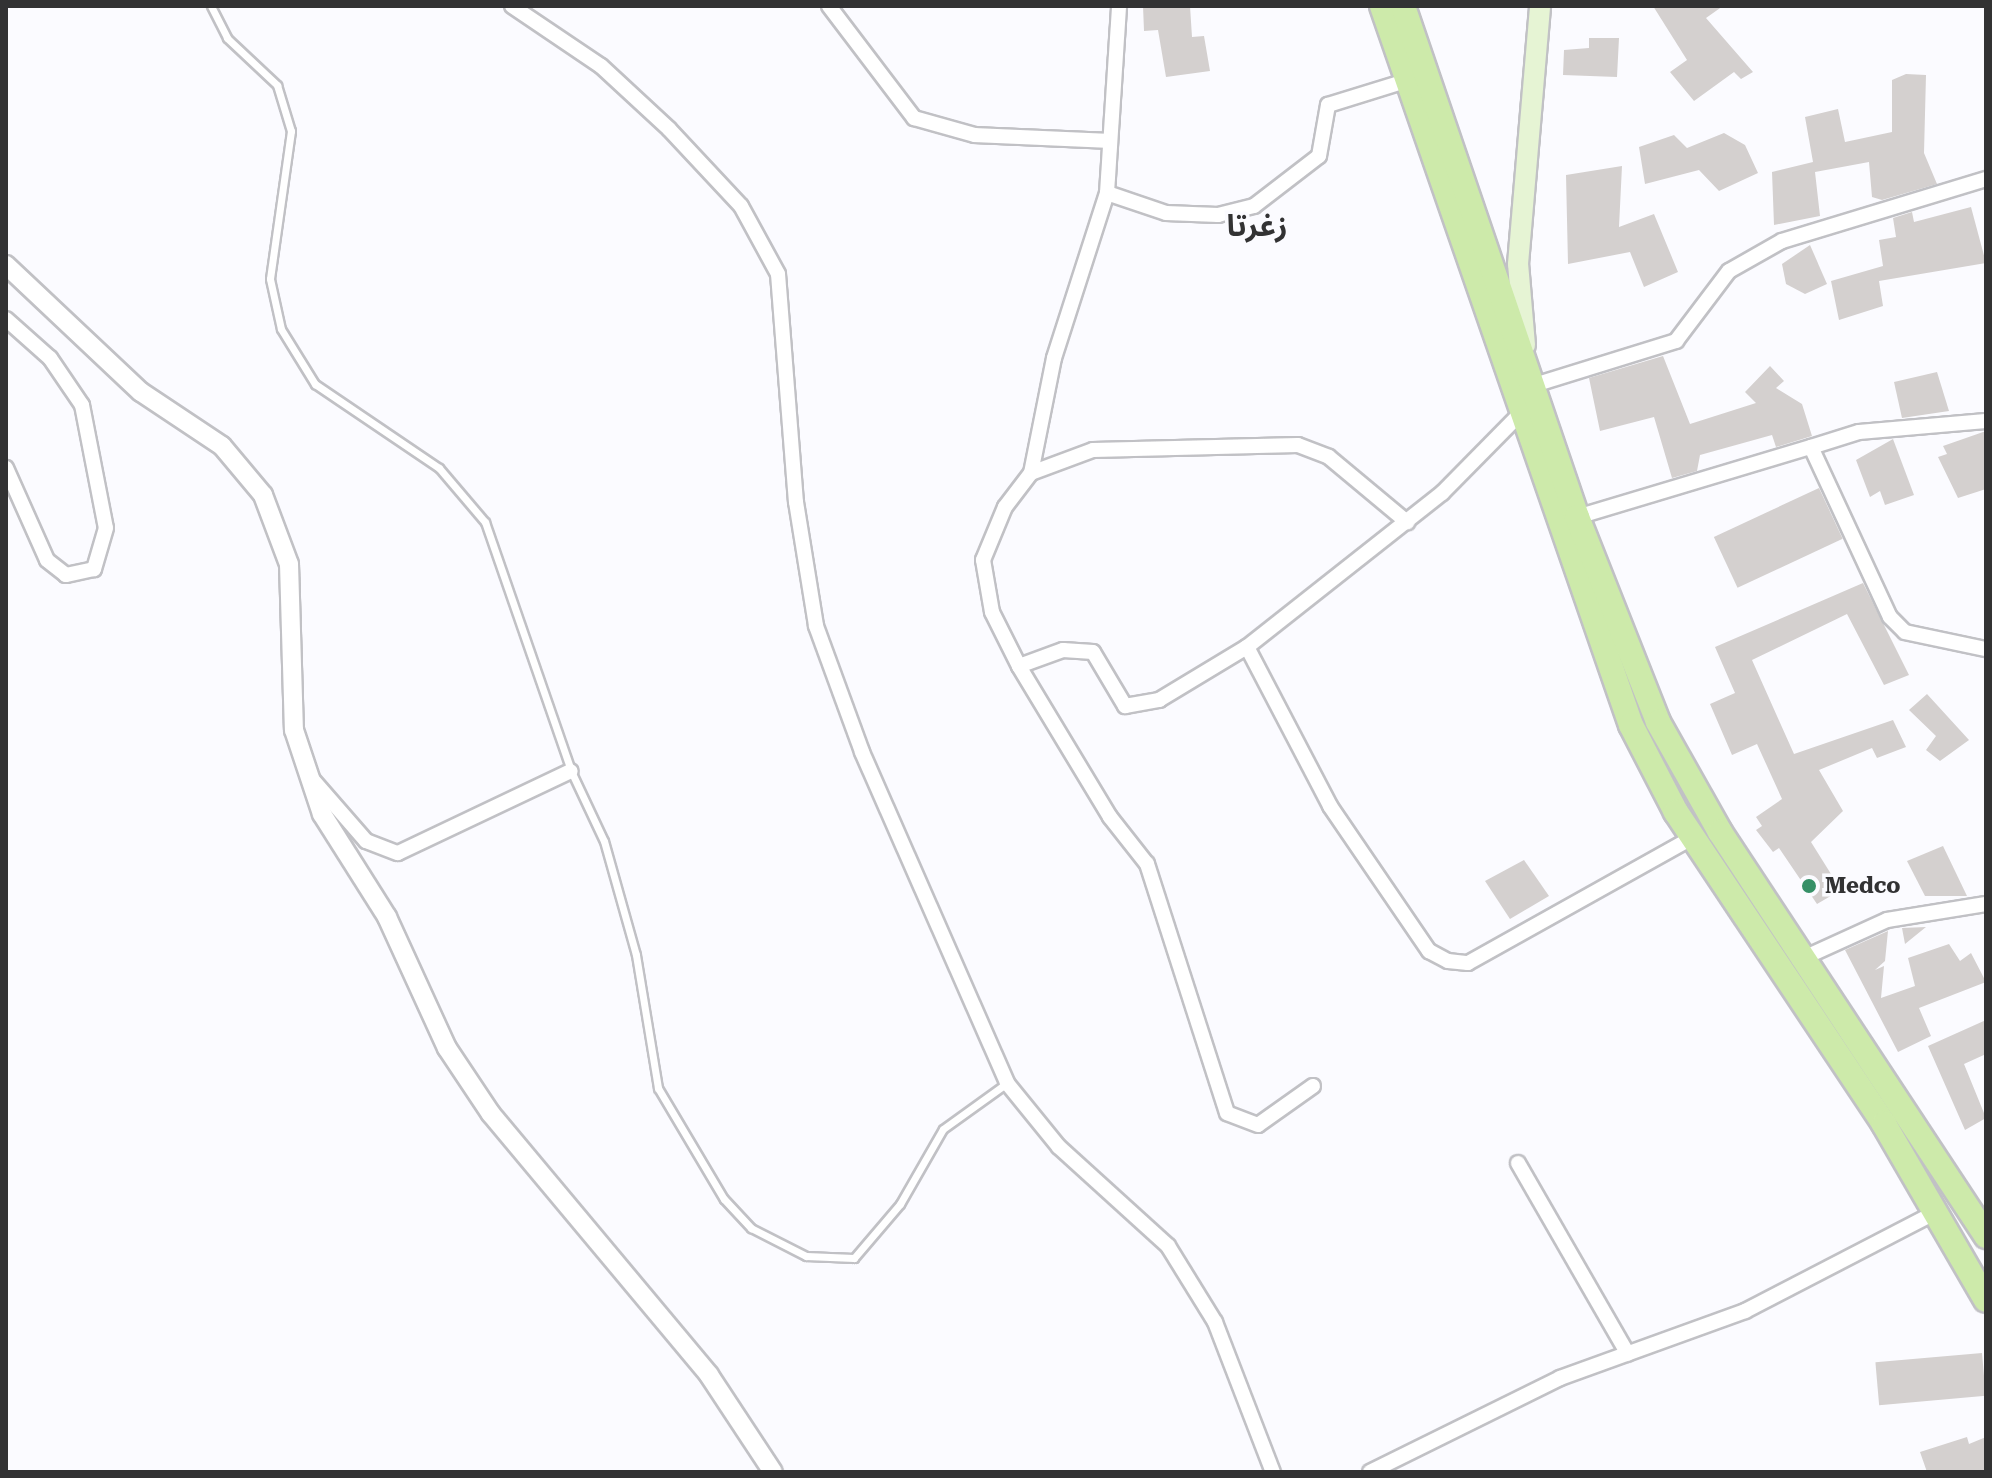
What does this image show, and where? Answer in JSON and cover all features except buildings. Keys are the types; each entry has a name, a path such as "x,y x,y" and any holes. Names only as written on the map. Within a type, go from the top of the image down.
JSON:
{"main road":[{"path":"1382,6 1409,80 1531,374 1577,517 1658,722 1804,958 1986,1236"},
{"path":"1403,6 1484,264 1523,411 1621,705 1692,838 1780,967 1938,1211 1986,1300"},
{"path":"1531,374 1518,264 1540,6"}],"street":[{"path":"512,6 601,66 669,129 741,206 778,274 796,502 816,626 862,752 1007,1083 1059,1147 1168,1246 1215,1322 1273,1472"},
{"path":"829,6 914,118 975,135 1110,141"},
{"path":"1119,6 1107,193 1054,358 1031,473 1005,507 983,560 992,612 1019,666 1110,817 1147,864 1227,1113 1258,1125 1313,1086"},
{"path":"1107,193 1166,213 1218,215 1254,206 1319,156 1328,105 1409,80"},
{"path":"1531,374 1676,341 1729,271 1782,241 1986,179"},
{"path":"6,265 141,392 222,446 263,495 293,586 301,759 322,814 387,917 447,1048 576,1220 709,1375 773,1472"},
{"path":"6,319 50,358 82,405 106,528 94,569 66,575 47,560 6,468"},
{"path":"1019,666 1063,650 1093,652 1125,706 1159,700 1247,647 1407,522 1523,411"},
{"path":"1577,517 1859,432 1986,421"},
{"path":"1031,473 1093,450 1298,445 1329,457 1407,522"},
{"path":"1811,447 1890,617 1905,632 1986,649"},
{"path":"1247,647 1330,806 1429,951 1448,961 1468,963 1692,838"},
{"path":"301,759 366,841 398,853 571,771"},
{"path":"1780,967 1887,920 1986,904"},
{"path":"1518,1163 1628,1354"},
{"path":"1370,1472 1474,1416 1745,1311 1938,1211"}],"lane":[{"path":"211,6 227,38 277,85 291,131 270,279 281,329 315,384 468,495 499,556 571,771 604,841 625,912 658,1088 687,1145 751,1228 806,1256 854,1258 900,1204 943,1129 1007,1083"}],"place":[{"name":"Medco","path":"1809,886"}],"district":[{"name":"زغرتا","path":"1257,226"}]}
